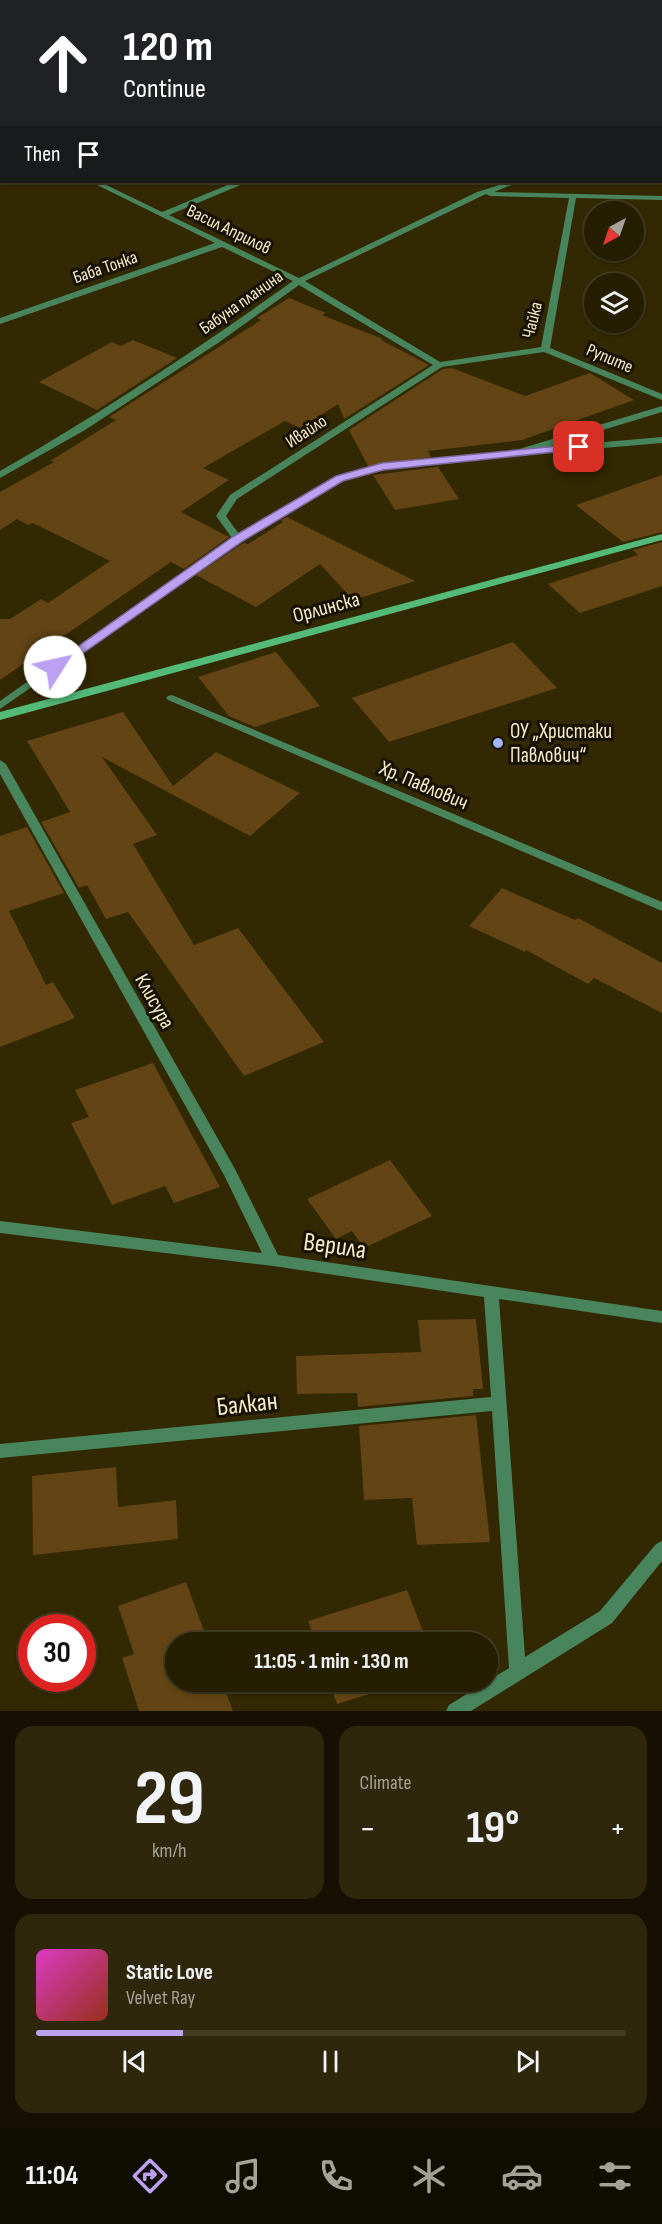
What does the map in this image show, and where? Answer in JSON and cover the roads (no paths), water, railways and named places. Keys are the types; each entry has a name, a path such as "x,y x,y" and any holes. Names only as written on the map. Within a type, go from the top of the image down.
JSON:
{"street":[{"name":"Васил Априлов","path":"97,183 299,281 439,365"},
{"path":"161,215 238,183"},
{"name":"Бабуна планина","path":"0,475 101,416 215,341 299,281 480,194 512,183"},
{"path":"480,194 662,198"},
{"name":"Чайка","path":"439,365 545,349 573,196"},
{"name":"Баба Тонка","path":"0,321 221,244"},
{"name":"Рупите","path":"545,349 662,397"},
{"name":"Ивайло","path":"238,539 221,516 233,497 439,365"},
{"path":"517,453 662,409"},
{"path":"0,706 238,539 340,478 382,467 662,440"},
{"name":"Орлинска","path":"0,716 662,537"},
{"name":"Хр. Павлович","path":"172,698 662,907"},
{"name":"Клисура","path":"0,764 230,1173 273,1260"},
{"name":"Верила","path":"0,1227 273,1260 662,1317"},
{"path":"491,1292 518,1673"},
{"name":"Балкан","path":"0,1451 499,1402"},
{"path":"455,1711 606,1617 662,1549"}],"place":[{"name":"ОУ „Христаки Павлович“","path":"498,743"}]}
